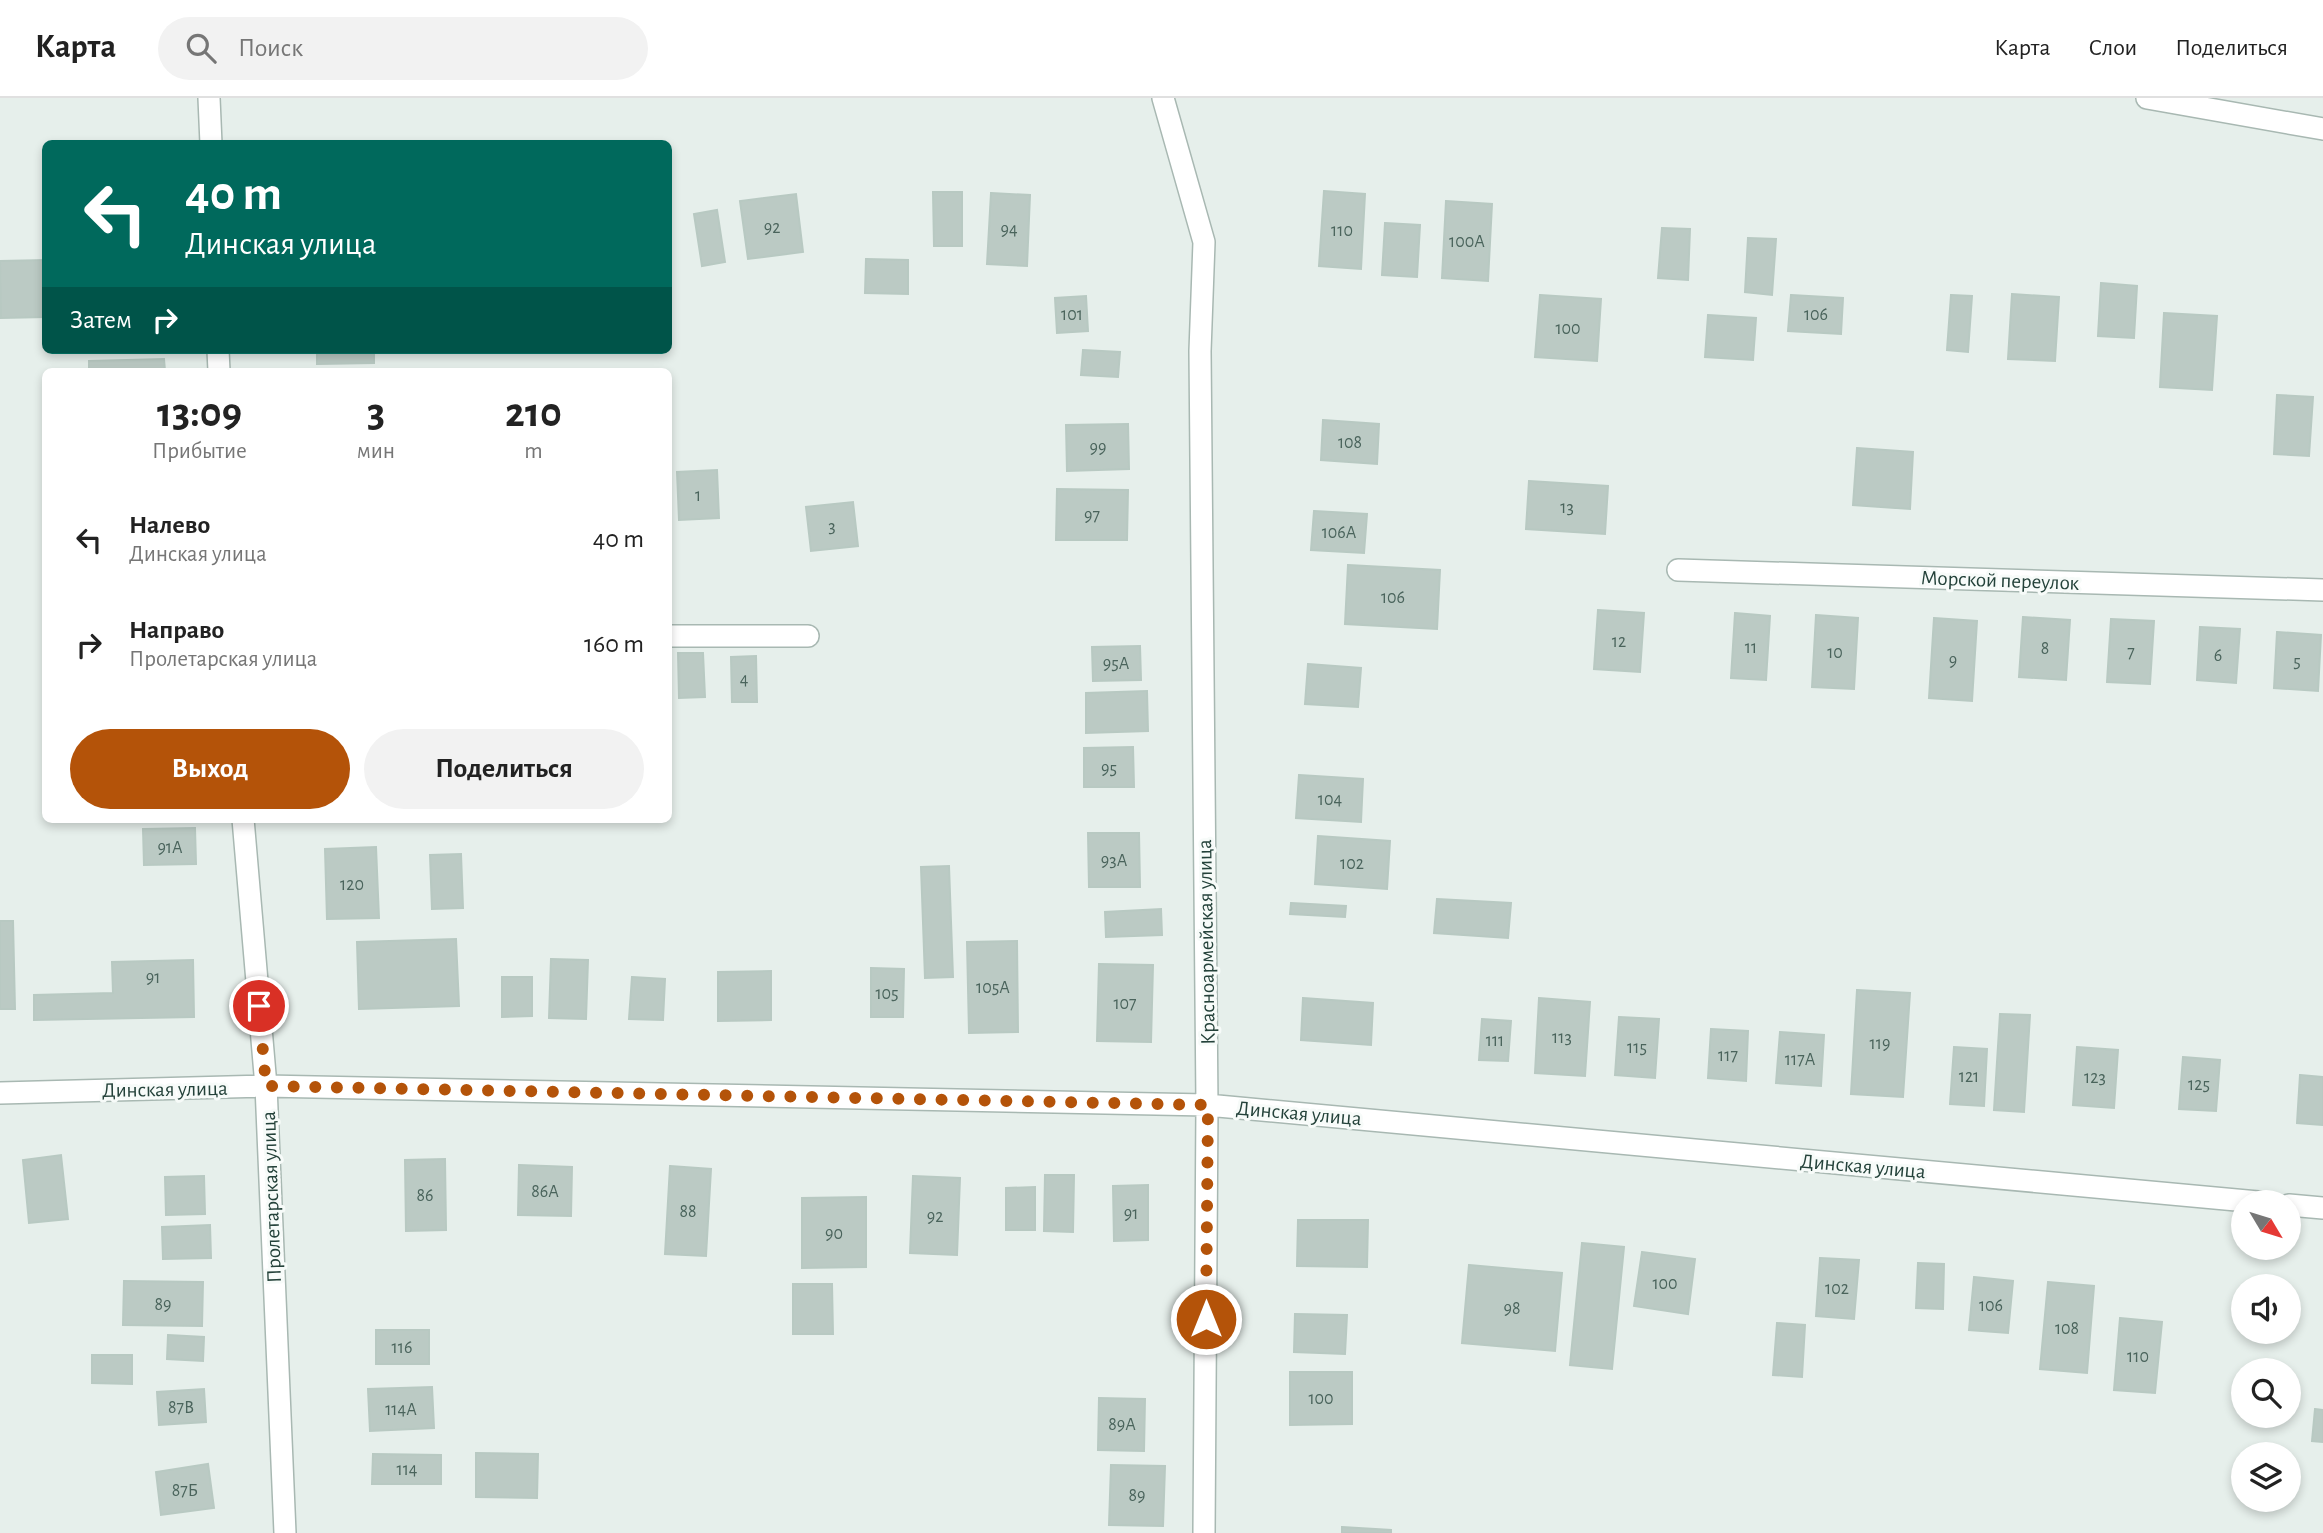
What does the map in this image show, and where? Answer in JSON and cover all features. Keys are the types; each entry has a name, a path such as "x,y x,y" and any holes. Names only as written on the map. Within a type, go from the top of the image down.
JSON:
{"street":[{"path":"209,98 211,140"},
{"name":"Красноармейская улица","path":"1163,98 1204,242 1200,351 1208,1105 1204,1533"},
{"path":"2147,98 2323,129"},
{"name":"Морской переулок","path":"1678,570 2323,590"},
{"path":"672,636 808,636"},
{"name":"Пролетарская улица","path":"243,823 266,1086 285,1533"},
{"name":"Динская улица","path":"0,1093 266,1086 1208,1105 2231,1200"},
{"path":"2301,1206 2323,1208"}],"building":[{"path":"1324,191 1365,194 1361,269 1319,266"},
{"path":"933,192 962,192 962,246 934,246"},
{"path":"991,193 1030,195 1027,266 987,264"},
{"path":"796,194 803,252 748,259 740,201"},
{"path":"1446,201 1492,204 1488,281 1442,278"},
{"path":"717,210 725,262 702,266 694,214"},
{"path":"1385,223 1420,225 1417,277 1382,275"},
{"path":"1662,228 1690,229 1688,280 1658,278"},
{"path":"1748,238 1776,239 1772,295 1745,292"},
{"path":"866,259 908,260 908,294 865,293"},
{"path":"42,260 42,317 1,318 0,261"},
{"path":"2101,283 2137,286 2134,338 2098,336"},
{"path":"2012,294 2059,297 2055,361 2008,359"},
{"path":"1540,295 1601,299 1597,361 1535,357"},
{"path":"1791,295 1843,298 1841,334 1788,331"},
{"path":"1951,295 1972,296 1968,352 1947,350"},
{"path":"1086,296 1088,331 1057,333 1055,298"},
{"path":"2164,313 2217,316 2212,390 2160,387"},
{"path":"1708,315 1756,318 1753,360 1705,357"},
{"path":"1083,350 1120,352 1118,377 1081,375"},
{"path":"317,354 374,354 374,363 317,364"},
{"path":"164,359 165,368 89,368 89,361"},
{"path":"2277,395 2313,397 2309,456 2274,454"},
{"path":"1323,420 1379,424 1377,464 1321,460"},
{"path":"1128,424 1129,469 1067,471 1066,425"},
{"path":"1857,448 1913,452 1910,509 1853,505"},
{"path":"717,470 719,518 679,520 677,472"},
{"path":"1529,481 1608,486 1605,534 1526,529"},
{"path":"1057,489 1128,490 1127,540 1056,540"},
{"path":"853,502 858,546 811,551 806,507"},
{"path":"1314,511 1367,514 1364,553 1311,550"},
{"path":"1348,565 1440,570 1437,629 1345,624"},
{"path":"1598,610 1644,613 1640,672 1594,669"},
{"path":"1735,613 1770,616 1766,680 1731,678"},
{"path":"1816,615 1858,618 1854,689 1812,687"},
{"path":"2023,617 2070,620 2066,680 2019,677"},
{"path":"1934,618 1977,621 1972,701 1929,698"},
{"path":"2111,619 2154,621 2150,684 2107,682"},
{"path":"2200,627 2240,629 2236,683 2197,680"},
{"path":"2277,632 2321,635 2318,691 2274,688"},
{"path":"1140,646 1141,680 1093,681 1092,647"},
{"path":"678,653 703,653 705,697 679,698"},
{"path":"756,656 757,702 732,702 731,657"},
{"path":"1308,664 1361,668 1358,707 1305,704"},
{"path":"1147,691 1148,731 1086,733 1086,693"},
{"path":"1133,747 1134,787 1084,787 1084,748"},
{"path":"1299,775 1363,779 1361,822 1296,818"},
{"path":"195,828 196,864 144,865 143,829"},
{"path":"1088,833 1139,833 1140,887 1089,887"},
{"path":"1318,836 1390,841 1387,889 1315,884"},
{"path":"376,847 379,918 327,919 325,849"},
{"path":"461,854 463,908 432,909 430,855"},
{"path":"949,866 953,977 925,978 921,867"},
{"path":"1437,899 1511,903 1508,938 1434,933"},
{"path":"1291,903 1346,906 1345,917 1290,914"},
{"path":"1161,909 1162,935 1106,937 1105,912"},
{"path":"0,921 13,921 15,1009 0,1009"},
{"path":"456,939 459,1006 359,1009 357,942"},
{"path":"1017,941 1018,1032 969,1033 967,942"},
{"path":"551,959 588,960 586,1019 549,1018"},
{"path":"193,960 194,1017 34,1020 34,995 113,993 112,962"},
{"path":"1099,964 1153,965 1151,1042 1097,1041"},
{"path":"871,968 904,969 903,1017 871,1017"},
{"path":"771,971 771,1020 718,1021 718,972"},
{"path":"502,977 532,977 532,1016 502,1017"},
{"path":"632,977 665,979 663,1020 629,1019"},
{"path":"1857,990 1910,993 1903,1097 1851,1094"},
{"path":"1303,998 1373,1003 1371,1045 1301,1040"},
{"path":"1539,998 1590,1002 1585,1076 1535,1073"},
{"path":"2000,1014 2030,1015 2024,1112 1994,1110"},
{"path":"1619,1017 1659,1019 1655,1078 1615,1075"},
{"path":"1482,1019 1511,1021 1508,1061 1479,1060"},
{"path":"1711,1029 1748,1031 1746,1081 1708,1078"},
{"path":"1780,1032 1824,1035 1821,1086 1776,1083"},
{"path":"1954,1047 1987,1049 1984,1106 1950,1104"},
{"path":"2077,1047 2118,1050 2114,1108 2073,1105"},
{"path":"2183,1057 2220,1060 2216,1111 2179,1109"},
{"path":"2300,1075 2323,1077 2323,1125 2297,1123"},
{"path":"61,1155 68,1219 29,1223 23,1160"},
{"path":"445,1159 446,1230 406,1231 405,1160"},
{"path":"519,1165 572,1167 571,1216 518,1215"},
{"path":"670,1166 711,1169 706,1256 665,1254"},
{"path":"1045,1175 1074,1175 1073,1232 1044,1231"},
{"path":"204,1176 205,1214 166,1215 165,1177"},
{"path":"913,1176 960,1178 957,1255 910,1253"},
{"path":"1148,1185 1148,1240 1114,1241 1113,1186"},
{"path":"1035,1187 1035,1230 1006,1230 1006,1188"},
{"path":"866,1197 866,1267 802,1268 802,1198"},
{"path":"1298,1220 1368,1220 1367,1267 1297,1266"},
{"path":"210,1225 211,1258 163,1259 162,1227"},
{"path":"1582,1243 1624,1247 1612,1369 1570,1365"},
{"path":"1642,1252 1695,1259 1688,1314 1634,1306"},
{"path":"1820,1258 1859,1260 1854,1319 1816,1316"},
{"path":"1918,1263 1944,1264 1943,1309 1916,1308"},
{"path":"1469,1265 1562,1273 1555,1351 1462,1343"},
{"path":"1974,1277 2013,1281 2008,1333 1969,1330"},
{"path":"124,1281 203,1282 202,1326 123,1325"},
{"path":"2048,1282 2094,1286 2087,1373 2040,1369"},
{"path":"793,1284 832,1284 833,1334 793,1334"},
{"path":"1295,1314 1347,1315 1345,1354 1294,1352"},
{"path":"2120,1318 2162,1322 2155,1393 2114,1390"},
{"path":"1777,1323 1805,1325 1802,1377 1773,1375"},
{"path":"376,1330 429,1330 429,1364 376,1364"},
{"path":"168,1335 204,1337 203,1361 167,1359"},
{"path":"92,1355 132,1355 132,1384 92,1383"},
{"path":"1290,1372 1352,1372 1352,1424 1290,1425"},
{"path":"432,1387 434,1428 370,1431 368,1389"},
{"path":"204,1389 206,1422 159,1425 157,1392"},
{"path":"1099,1398 1145,1399 1144,1451 1098,1450"},
{"path":"2315,1409 2323,1410 2323,1442 2312,1441"},
{"path":"476,1453 538,1454 537,1498 476,1497"},
{"path":"373,1454 441,1455 441,1484 372,1484"},
{"path":"208,1464 214,1508 161,1515 156,1472"},
{"path":"1111,1465 1165,1466 1163,1526 1109,1525"},
{"path":"1342,1527 1391,1530 1391,1533 1342,1533"}],"route":[{"path":"259,1006 266,1086 1208,1105 1206,1319"}]}
